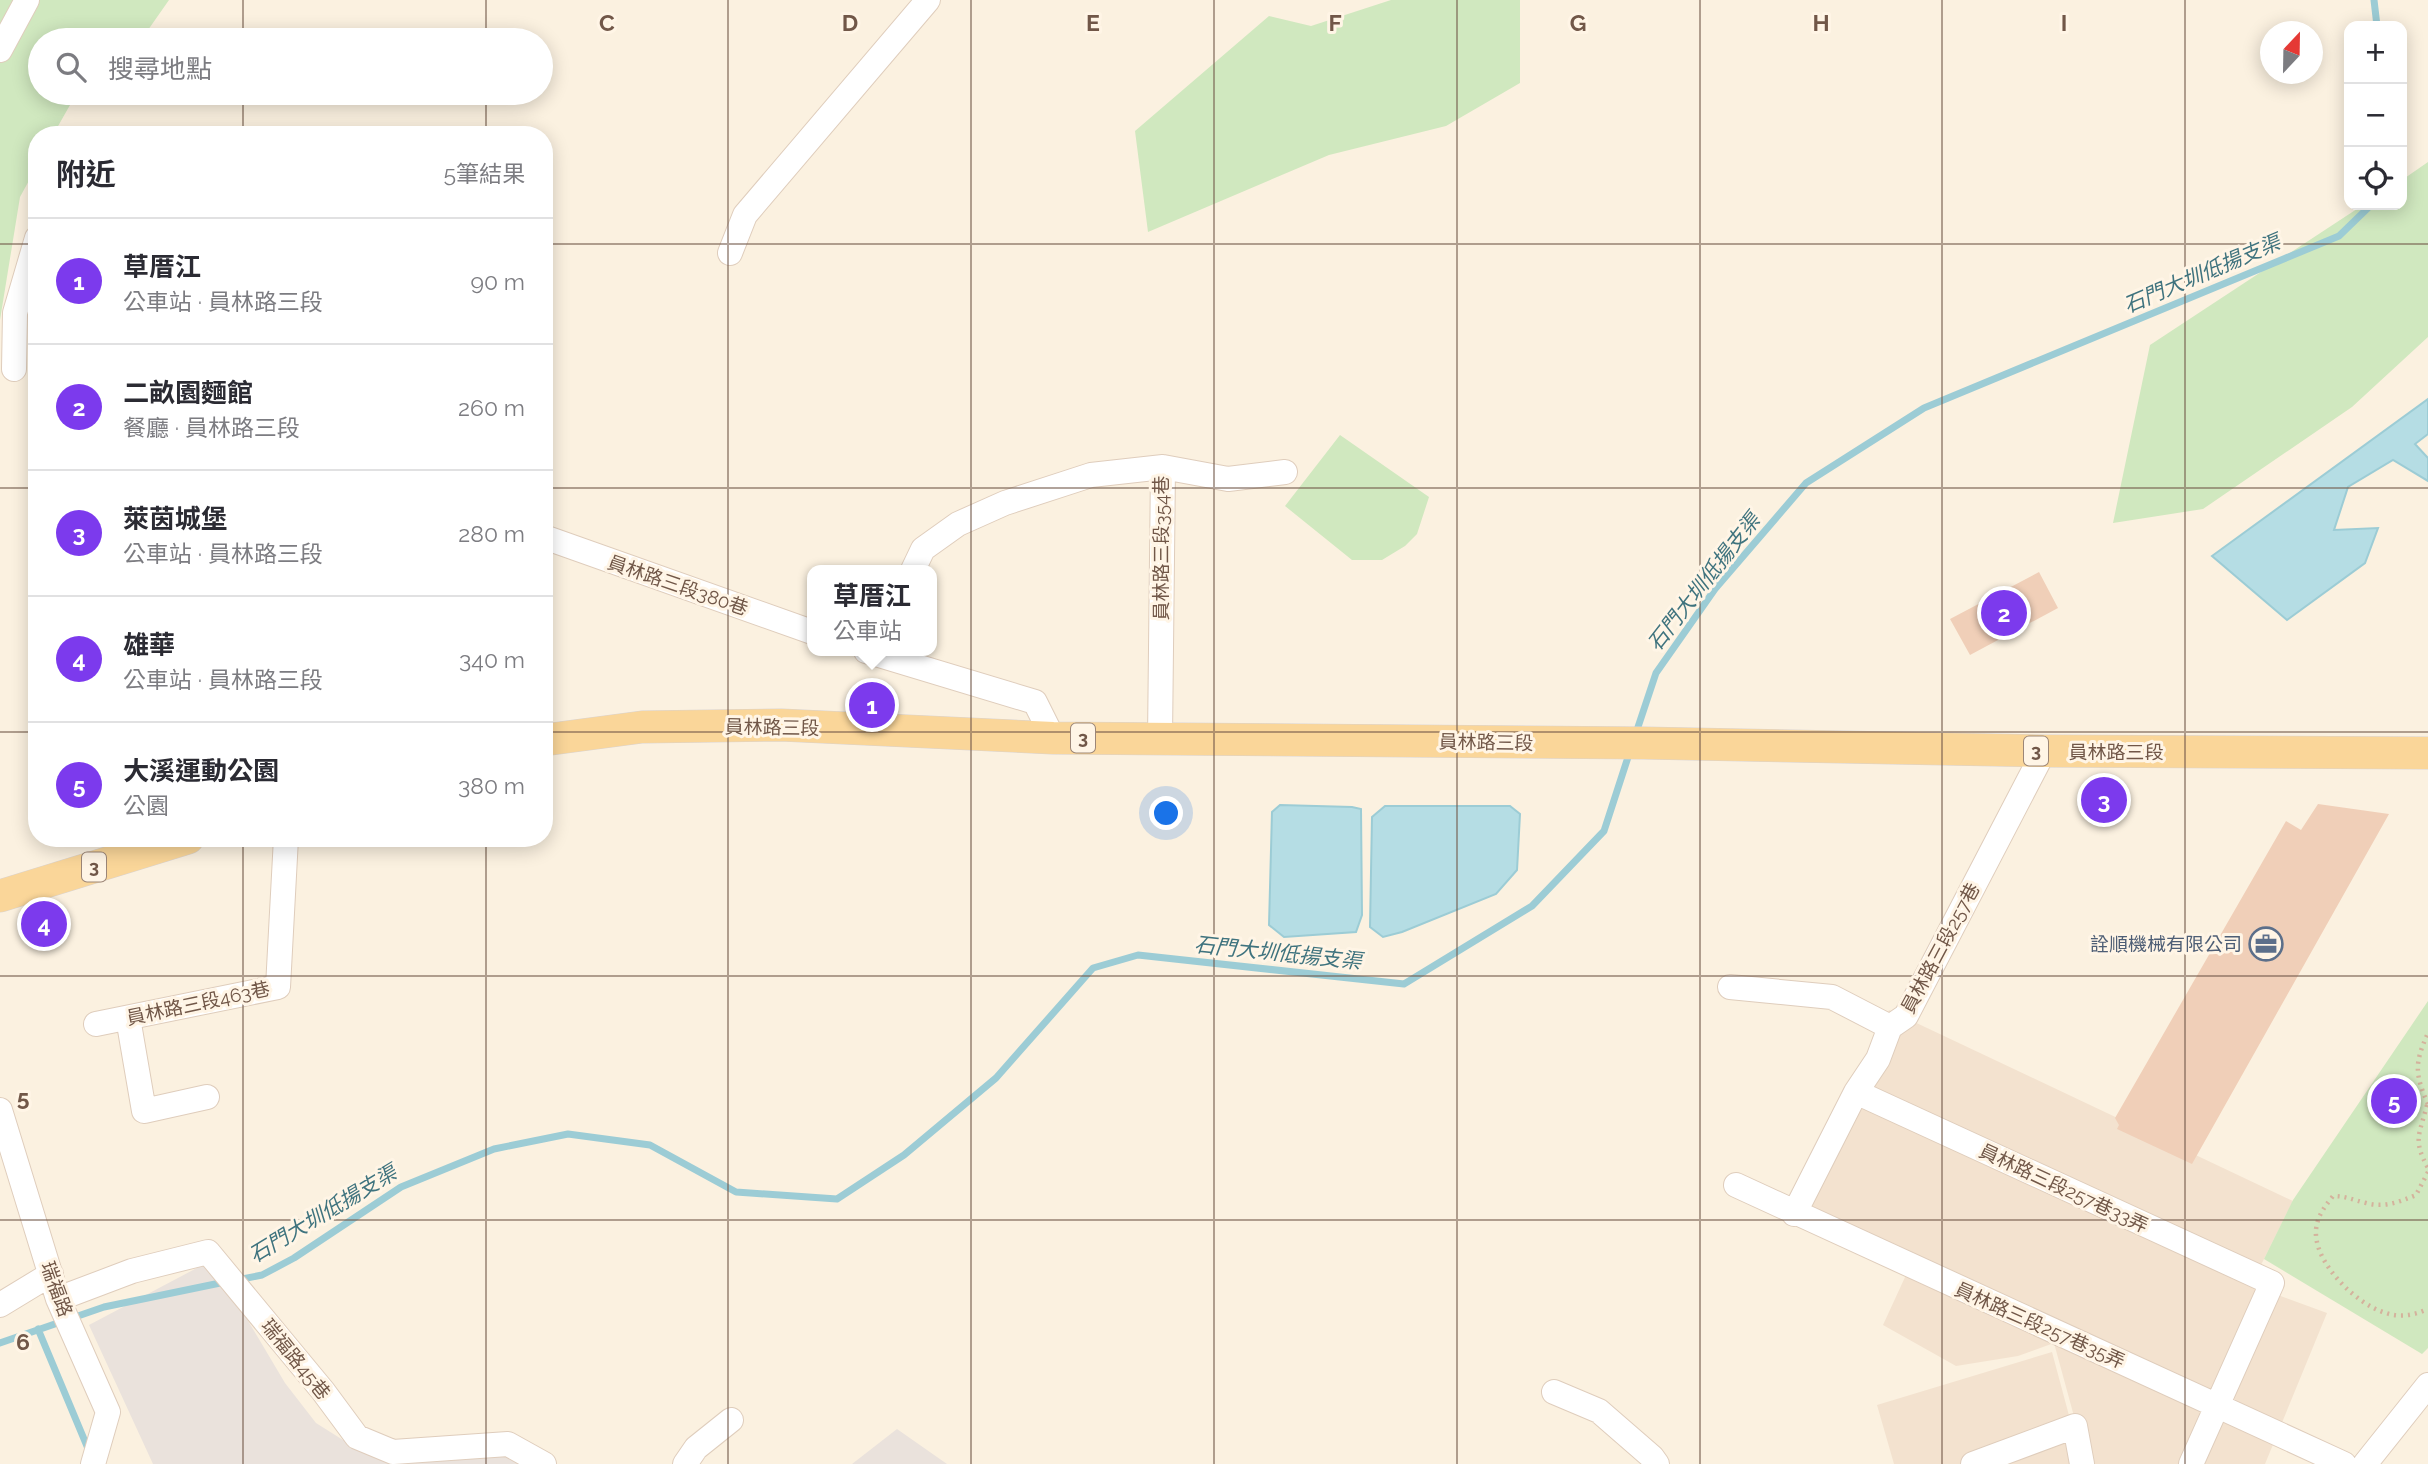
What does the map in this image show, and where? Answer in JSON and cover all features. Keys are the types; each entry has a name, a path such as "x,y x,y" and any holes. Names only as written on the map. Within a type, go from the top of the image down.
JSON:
{"main road":[{"name":"員林路三段","path":"553,739 642,727 781,725 1053,738 1633,743 2044,751 2428,753"},
{"name":"3","path":"0,897 159,847"}],"street":[{"path":"0,50 27,0"},
{"path":"730,253 746,215 928,0"},
{"path":"17,370 15,313 28,269"},
{"path":"1163,467 1228,479 1285,472"},
{"name":"員林路三段354巷","path":"915,565 923,549 958,524 1005,503 1091,475 1163,467 1160,739"},
{"name":"員林路三段380巷","path":"553,540 807,630"},
{"path":"886,656 1035,702 1053,738"},
{"name":"員林路三段257巷","path":"1794,1214 1856,1092 1878,1059 1890,1027 1906,1016 2044,751"},
{"name":"員林路三段463巷","path":"96,1024 278,987 286,847"},
{"path":"1730,987 1832,997 1890,1027"},
{"path":"128,1018 144,1111 207,1097"},
{"name":"員林路三段257巷33弄","path":"1856,1092 2272,1283 2217,1406"},
{"name":"瑞福路","path":"0,1110 64,1312 108,1412 95,1455"},
{"name":"員林路三段257巷35弄","path":"1736,1185 1794,1214 2344,1464"},
{"name":"瑞福路45巷","path":"64,1312 132,1271 208,1252 323,1391 357,1437 393,1452 508,1444 544,1464"},
{"path":"0,1306 51,1274"},
{"path":"2365,1464 2428,1385"},
{"path":"1554,1392 1599,1411 1657,1464"},
{"path":"2191,1464 2217,1406"},
{"path":"685,1464 696,1448 731,1420"},
{"path":"1973,1464 2075,1426 2082,1464"}],"path":[{"path":"2428,1033 2419,1054 2416,1071 2428,1105 2418,1135 2419,1152 2428,1170 2416,1195 2388,1205 2333,1196 2323,1208 2316,1227 2320,1252 2328,1269 2363,1301 2385,1314 2414,1316 2428,1309"}],"shaded area":[{"path":"1889,1010 2293,1201 2251,1285 2327,1313 2265,1464 2087,1464 2054,1343 2018,1356 1956,1366 1883,1325 1906,1275 1791,1216"},
{"path":"212,1260 285,1383 316,1423 343,1440 508,1444 539,1464 153,1464 89,1325"},
{"path":"2052,1352 2082,1464 1894,1464 1877,1405"},
{"path":"897,1429 947,1464 852,1464"}],"green space":[{"path":"0,0 169,0 149,28 28,28 28,105 70,105 58,126 28,126 28,182 20,197 0,320"},
{"path":"1391,0 1520,0 1520,83 1446,126 1329,155 1148,232 1135,131 1269,16 1311,26"},
{"path":"2428,162 2428,337 2352,407 2203,509 2113,523 2150,345 2355,210 2407,210 2407,177"},
{"path":"1340,435 1429,497 1417,534 1405,546 1382,560 1352,560 1285,506"},
{"path":"2428,1001 2428,1348 2422,1354 2264,1259 2293,1200"}],"water":[{"path":"2428,399 2428,434 2415,444 2428,458 2428,481 2393,460 2348,487 2334,530 2378,528 2365,563 2287,620 2212,556"},
{"path":"1280,805 1361,809 1362,915 1356,932 1284,937 1269,925 1272,812"},
{"path":"1385,806 1510,806 1520,814 1517,870 1496,894 1383,937 1370,927 1372,817"}],"building":[{"path":"2039,572 2058,608 1970,655 1950,619"},
{"name":"詮順機械有限公司","path":"2318,804 2389,814 2192,1164 2117,1129 2119,1125 2115,1118 2286,821 2301,830"}],"waterway":[{"name":"石門大圳低揚支渠","path":"2374,0 2376,21"},
{"name":"石門大圳低揚支渠","path":"1636,733 1656,673 1715,589 1806,483 1924,408 2339,236 2366,210"},
{"name":"石門大圳低揚支渠","path":"237,1280 262,1275 294,1258 401,1187 494,1149 568,1134 650,1145 736,1192 837,1199 904,1155 996,1078 1093,968 1138,955 1404,984 1532,906 1604,831 1630,751"},
{"name":"石門大圳低揚支渠","path":"0,1343 104,1307 225,1282"},
{"path":"38,1329 89,1451"}],"place":[{"name":"二畝園麵館","path":"2004,613"},
{"name":"草厝江","path":"872,705"},
{"name":"萊茵城堡","path":"2104,800"},
{"name":"雄華","path":"44,924"},
{"name":"詮順機械有限公司","path":"2266,944"},
{"name":"大溪運動公園","path":"2394,1101"}]}
